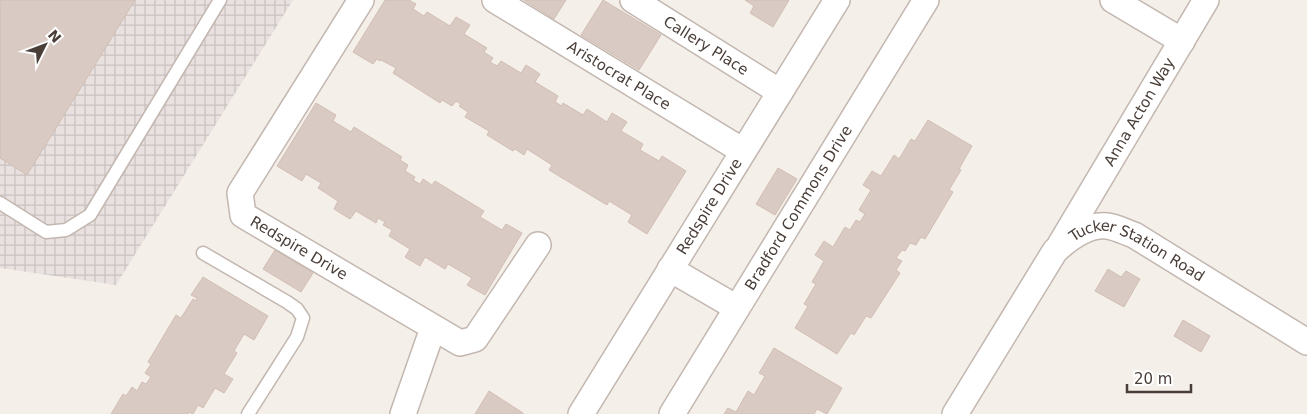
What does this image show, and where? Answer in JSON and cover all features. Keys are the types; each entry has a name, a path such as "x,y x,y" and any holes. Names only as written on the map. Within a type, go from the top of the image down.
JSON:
{"street":[{"name":"Redspire Drive","path":"361,0 240,193 243,215 460,343 475,340 538,244"},
{"name":"Aristocrat Place","path":"495,0 743,151"},
{"name":"Callery Place","path":"633,0 780,92"},
{"name":"Redspire Drive","path":"581,414 837,0"},
{"name":"Bradford Commons Drive","path":"672,414 926,0"},
{"name":"Anna Acton Way","path":"1056,252 1182,41 1113,0"},
{"path":"1182,41 1206,0"},
{"name":"Tucker Station Road","path":"955,414 1056,252 1066,241 1078,233 1095,227 1108,226 1134,235 1307,342"},
{"path":"670,269 737,308"},
{"path":"402,414 433,328"}],"lane":[{"path":"0,203 46,232 66,230 90,216 220,0"},
{"path":"203,253 287,302 297,309 303,318 297,337 248,414"}],"shaded area":[{"path":"0,0 293,0 116,285 0,268"}],"building":[{"path":"0,0 135,0 27,175 0,158"},
{"path":"385,0 409,0 416,4 413,9 424,16 427,12 450,26 456,17 470,25 464,34 487,48 484,52 493,58 490,62 497,66 501,61 521,73 526,65 540,74 535,82 558,96 555,102 562,106 563,103 583,115 587,109 607,122 612,113 627,122 621,131 643,144 640,150 659,161 662,156 686,171 647,234 628,222 632,215 609,201 607,205 549,170 552,165 527,149 524,155 515,149 513,151 487,135 489,131 465,117 468,112 459,106 461,104 456,101 452,106 442,100 440,103 393,73 396,68 377,59 373,64 353,52"},
{"path":"524,0 566,0 554,19"},
{"path":"603,0 661,35 639,70 581,35"},
{"path":"745,0 789,0 773,27 750,13 754,6"},
{"path":"316,103 336,115 333,121 351,132 354,127 402,157 400,160 408,165 405,171 415,177 413,180 420,184 423,179 432,185 435,181 484,211 480,217 502,230 506,224 522,233 485,295 467,285 472,278 448,264 445,269 425,257 420,266 405,257 410,249 389,236 392,230 383,225 385,222 378,218 376,223 356,211 350,219 334,209 338,201 318,188 321,183 306,174 302,181 277,166"},
{"path":"928,120 972,146 949,190 953,192 925,239 921,237 916,245 910,243 905,251 902,250 896,258 902,261 896,270 900,273 871,318 866,316 854,335 851,333 837,354 795,328 808,306 804,304 816,284 812,282 824,261 815,255 824,241 833,247 845,227 850,230 856,220 860,222 865,214 859,210 871,190 863,185 872,171 881,176 894,155 899,159 911,139 915,141"},
{"path":"778,168 797,179 775,215 756,204"},
{"path":"275,250 313,273 301,292 263,269"},
{"path":"1108,269 1121,277 1126,271 1140,279 1124,307 1095,291"},
{"path":"203,277 268,316 254,340 244,334 234,351 237,353 224,374 233,379 224,393 215,388 203,408 198,405 193,414 189,412 188,414 111,414 123,394 126,396 132,387 137,391 142,382 146,384 151,377 145,373 151,364 148,362 176,315 181,318 193,299 196,301 197,298 191,295"},
{"path":"1183,320 1210,336 1201,352 1174,336"},
{"path":"774,348 842,388 827,414 817,409 814,414 724,414 728,408 736,412 748,391 754,395 765,376 759,373"},
{"path":"489,391 523,413 523,414 475,414"}]}
